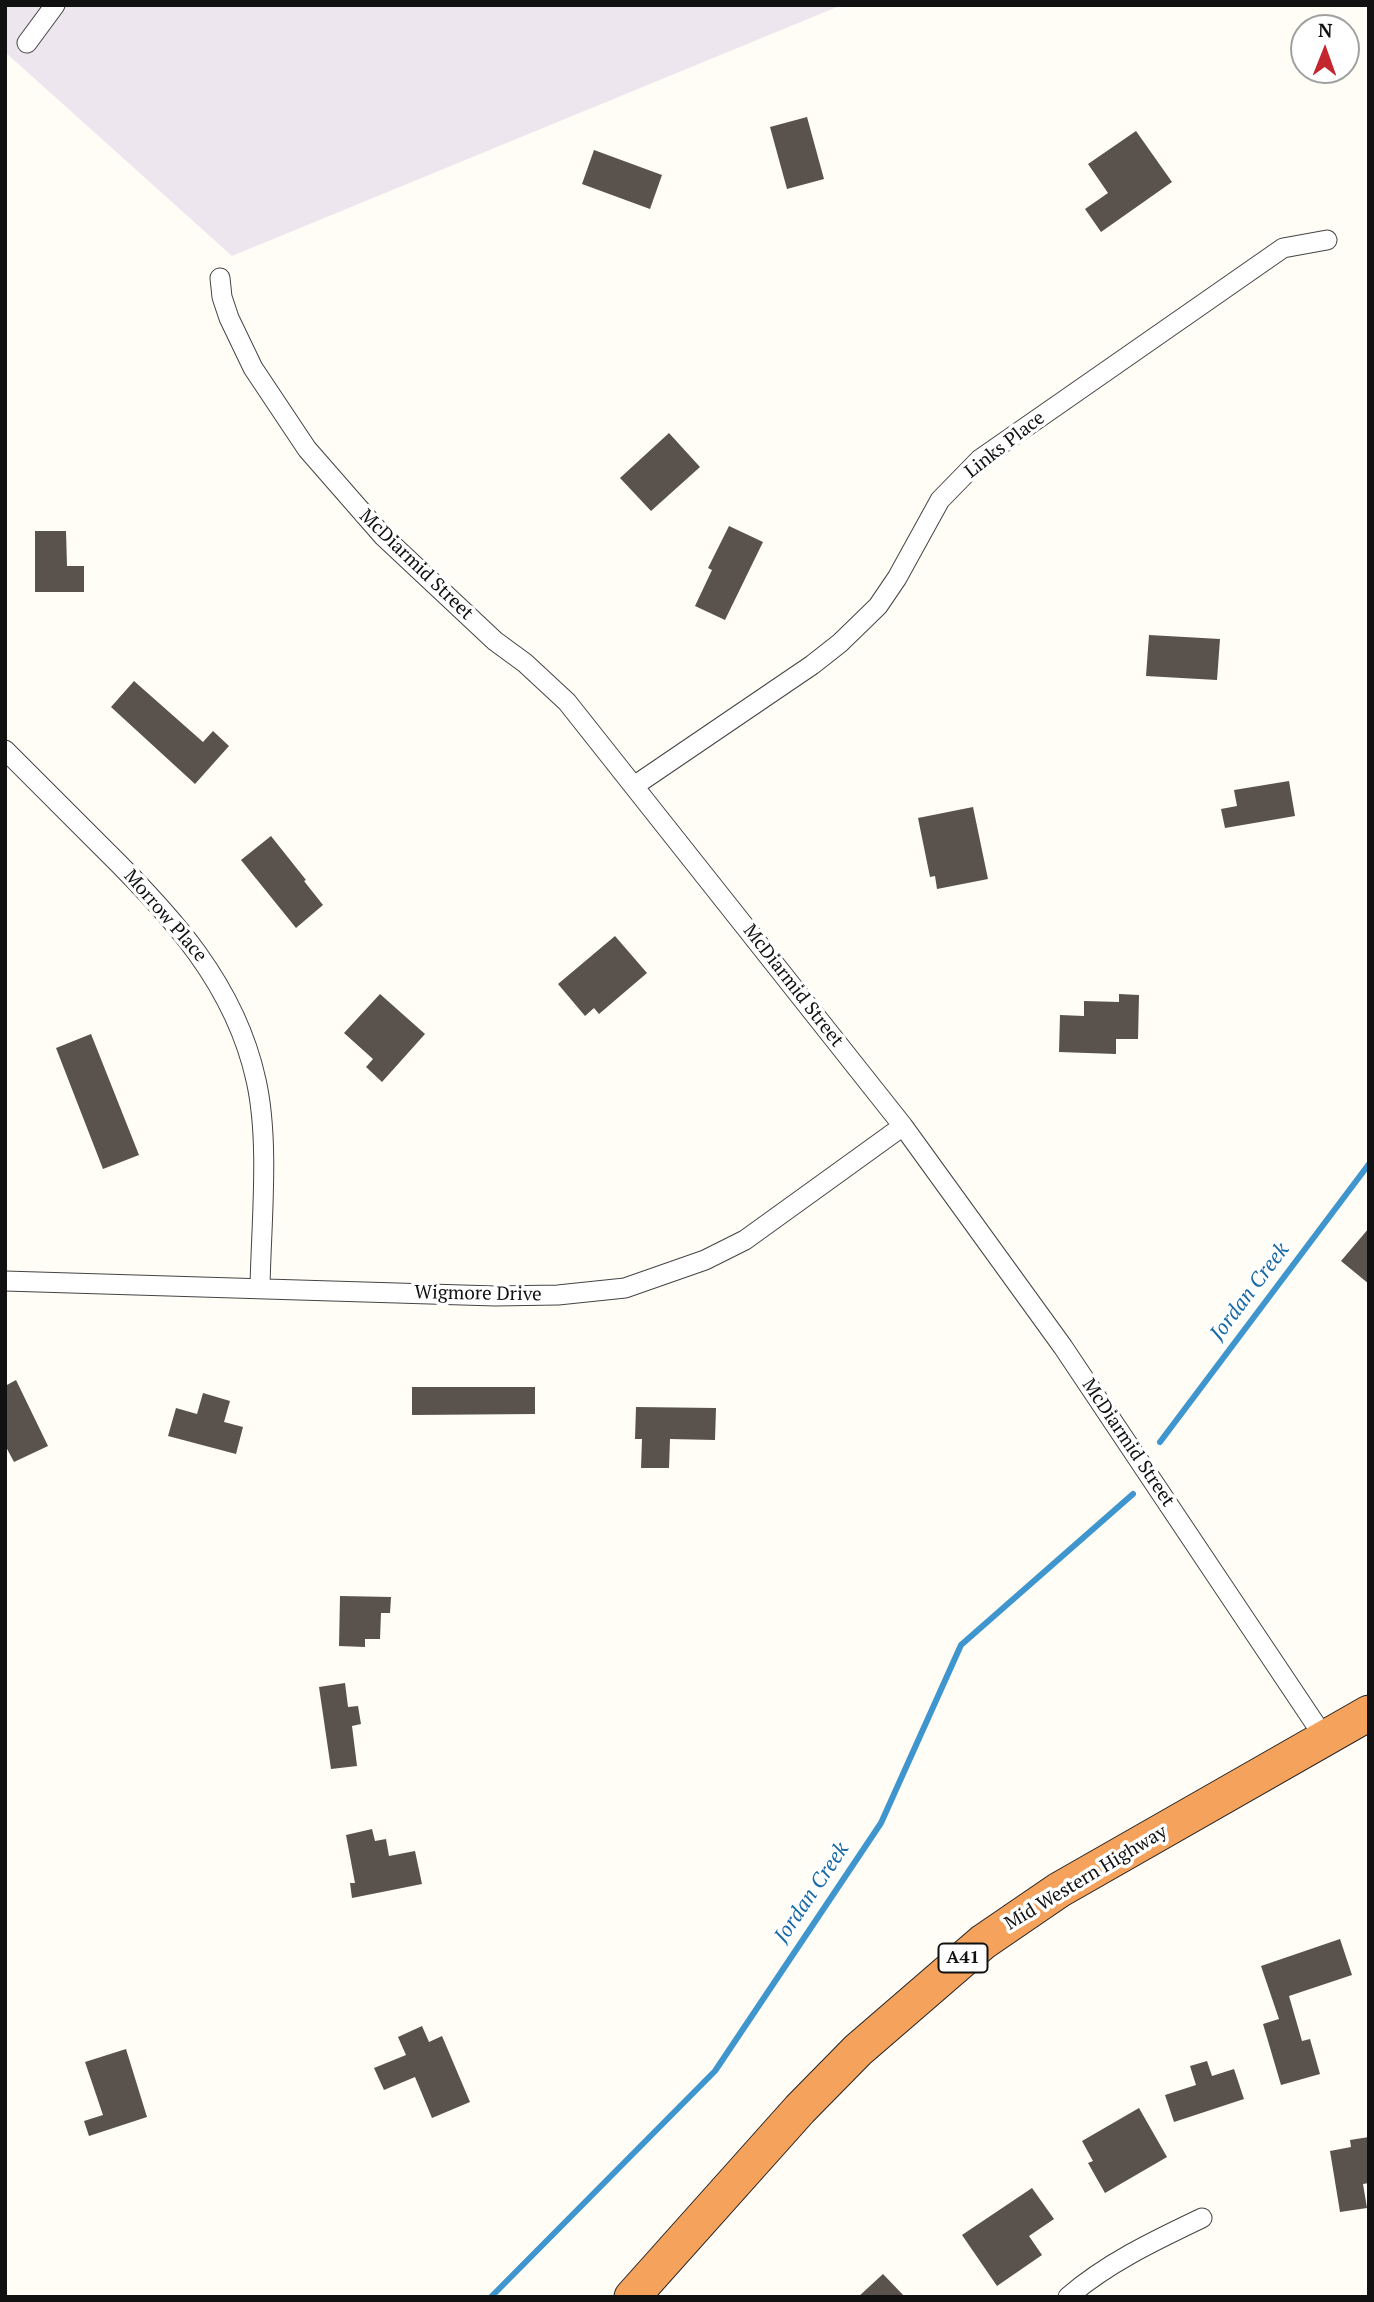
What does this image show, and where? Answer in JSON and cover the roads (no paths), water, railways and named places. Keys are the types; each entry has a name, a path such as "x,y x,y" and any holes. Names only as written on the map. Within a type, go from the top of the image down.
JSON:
{"highway":[{"name":"Mid Western Highway","path":"632,2297 800,2109 858,2050 983,1942 1059,1890 1369,1713"}],"street":[{"path":"27,43 55,5"},
{"name":"Links Place","path":"634,786 813,665 840,643 878,606 897,578 940,500 980,458 1283,248 1327,240"},
{"name":"McDiarmid Street","path":"220,278 222,297 229,318 253,368 307,449 383,537 495,641 525,663 566,702 903,1126 1063,1347 1324,1737"},
{"name":"Morrow Place","path":"5,750 183,931 205,962 233,1012 257,1081 260,1111 263,1170 260,1288"},
{"name":"Wigmore Drive","path":"5,1282 495,1296 558,1295 625,1288 705,1260 745,1240 903,1126"},
{"path":"1068,2297 1147,2245 1202,2218"}],"waterway":[{"name":"Jordan Creek","path":"1160,1442 1369,1164"},
{"name":"Jordan Creek","path":"491,2297 715,2071 881,1823 961,1645 1133,1494"}]}
